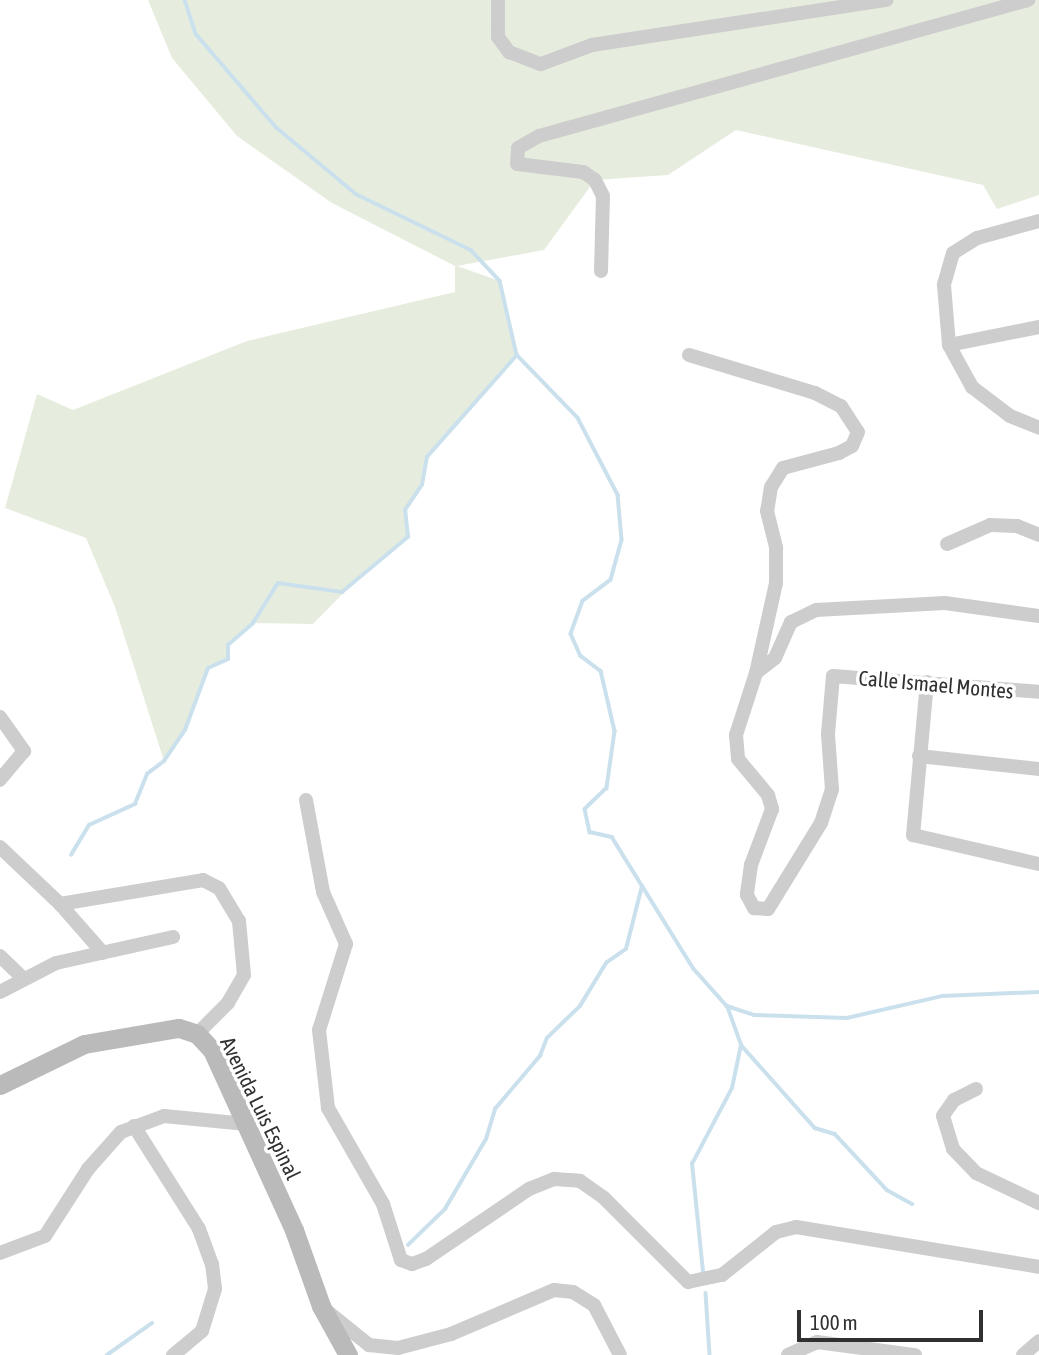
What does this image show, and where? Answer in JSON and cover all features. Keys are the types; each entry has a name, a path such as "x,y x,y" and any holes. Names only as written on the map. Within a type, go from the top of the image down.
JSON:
{"street":[{"path":"498,0 498,37 509,52 541,64 592,45 887,0"},
{"path":"601,271 603,196 595,180 583,172 517,164 518,148 540,136 1028,0"},
{"path":"1039,220 977,238 953,253 944,285 949,345 972,387 1010,416 1039,428"},
{"path":"949,345 1039,327"},
{"path":"689,355 815,393 841,406 858,432 852,446 839,453 783,468 771,487 767,511 777,573 756,673"},
{"path":"947,544 990,525 1017,526 1039,535"},
{"path":"756,673 775,658 791,622 816,610 945,603 1039,616"},
{"name":"Calle Ismael Montes","path":"756,673 736,735 738,759 768,795 772,809 751,865 747,895 754,908 768,909 821,823 832,790 833,676 1039,692"},
{"path":"927,682 913,835 1039,864"},
{"path":"0,717 24,751 0,780"},
{"path":"919,756 1039,769"},
{"path":"306,800 323,892 346,944 318,1030 328,1108 383,1205 401,1260 412,1264 426,1259 554,1179 580,1181 604,1198 688,1282 722,1275 776,1232 796,1227 1039,1267"},
{"path":"0,847 60,904 103,953"},
{"path":"60,904 203,880 219,888 239,922 244,975 228,1003 197,1034"},
{"path":"0,992 56,962 173,937"},
{"path":"0,956 23,978"},
{"name":"Avenida Luis Espinal","path":"0,1085 84,1044 179,1028 197,1034 212,1050 247,1124 341,1353"},
{"path":"976,1089 954,1100 943,1116 953,1149 976,1173 1039,1202"},
{"path":"0,1253 45,1236 88,1169 134,1126 164,1116 247,1124"},
{"path":"134,1126 199,1228 212,1264 215,1289 202,1331 173,1355"},
{"path":"321,1306 369,1345 398,1348 451,1334 554,1290 573,1292 594,1306 620,1355"},
{"path":"1023,1355 1039,1341"},
{"path":"788,1355 817,1342 915,1355"}],"green space":[{"path":"148,0 1039,0 1039,195 997,209 983,185 736,130 668,175 595,180 544,250 457,266 500,281 517,355 427,457 422,485 405,511 408,537 370,566 313,624 253,623 228,645 228,659 208,669 185,730 164,761 115,607 86,538 5,508 37,394 73,410 247,341 455,292 455,266 332,203 237,136 172,58"}],"waterway":[{"path":"185,0 196,34 276,127 356,194 471,250 500,281 517,355 578,418 618,495 622,540 611,580 583,601 571,634 581,656 601,671 615,731 607,788 585,809 590,832 612,837 694,969 727,1006 754,1015 847,1018 942,996 1039,992"},
{"path":"71,855 89,825 135,804 147,774 164,761 185,730 208,668 228,659 228,645 253,623 278,583 342,592 408,537 405,510 422,485 427,457 517,355"},
{"path":"408,1245 445,1209 486,1139 495,1109 540,1056 547,1038 580,1006 606,963 626,949 642,886"},
{"path":"703,1272 692,1164 732,1088 741,1045 727,1006"},
{"path":"742,1046 815,1128 835,1134 887,1190 912,1204"},
{"path":"706,1293 710,1355"},
{"path":"107,1355 152,1323"}]}
